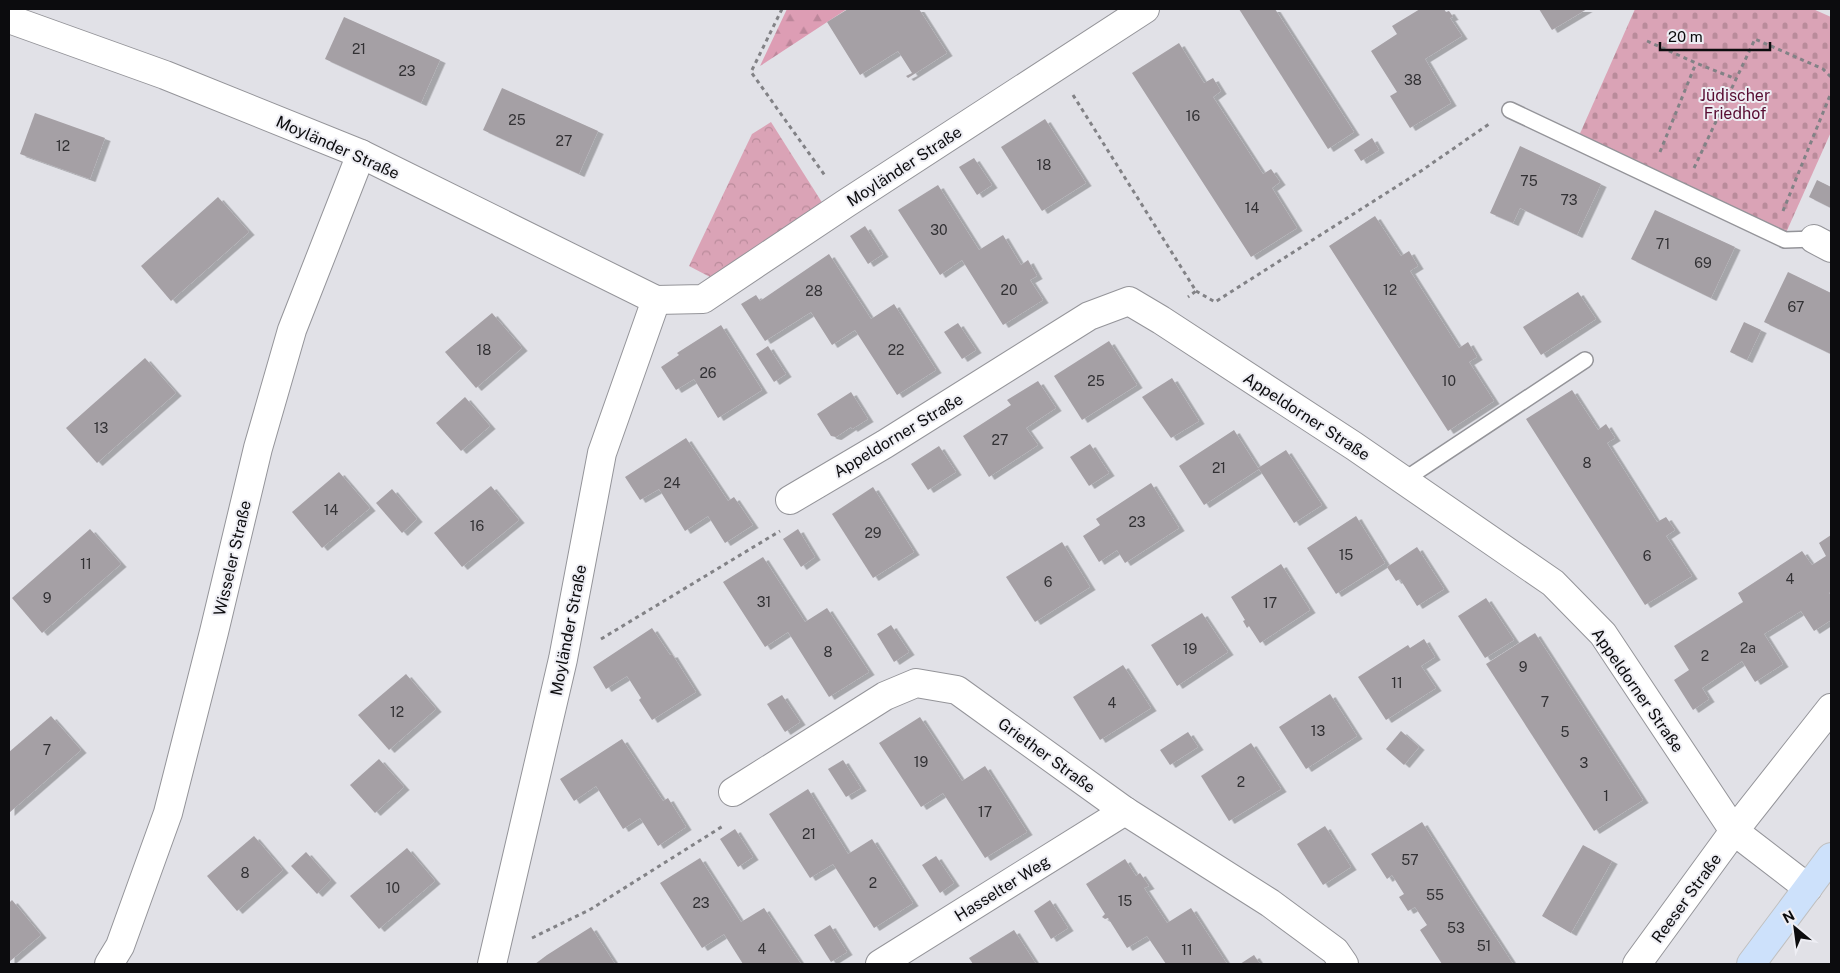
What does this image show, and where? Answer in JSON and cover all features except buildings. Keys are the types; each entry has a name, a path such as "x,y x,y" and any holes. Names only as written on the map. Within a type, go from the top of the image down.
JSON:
{"main road":[{"path":"1751,964 1831,857"}],"street":[{"name":"Moyländer Straße","path":"9,19 165,75 361,154 656,300 702,299 1145,9"},
{"name":"Wisseler Straße","path":"109,964 120,946 168,813 258,448 292,330 361,154"},
{"name":"Moyländer Straße","path":"493,960 563,659 602,453 656,300"},
{"name":"Appeldorner Straße","path":"790,500 885,444 1089,316 1129,301 1354,446 1553,582 1603,634 1734,831"},
{"name":"Griether Straße","path":"733,792 885,696 916,683 957,690 1124,811 1270,903 1335,951 1344,964"},
{"name":"Reeser Straße","path":"1637,964 1734,831 1831,708"},
{"name":"Hasselter Weg","path":"880,964 1124,811"},
{"path":"1734,831 1808,888"}],"lane":[{"path":"1510,110 1785,240 1822,244"},
{"path":"1404,480 1585,360"}],"path":[{"path":"782,9 751,72 845,204"},
{"path":"1694,169 1756,39 1823,69 1831,78"},
{"path":"1647,41 1736,79"},
{"path":"1668,156 1659,152 1696,63"},
{"path":"1055,67 1196,291 1215,302 1422,171 1510,110"},
{"path":"1774,208 1782,213 1831,93"},
{"path":"1685,164 1702,173"},
{"path":"1161,320 1196,291"},
{"path":"563,659 613,632 782,529 790,500"},
{"path":"493,960 591,909 724,826 733,792"}],"green space":[{"path":"787,9 847,9 760,66"},
{"name":"Jüdischer Friedhof","path":"1635,9 1813,9 1831,17 1831,132 1785,235 1578,138"},
{"path":"771,122 823,204 710,277 689,266 752,134"}]}
